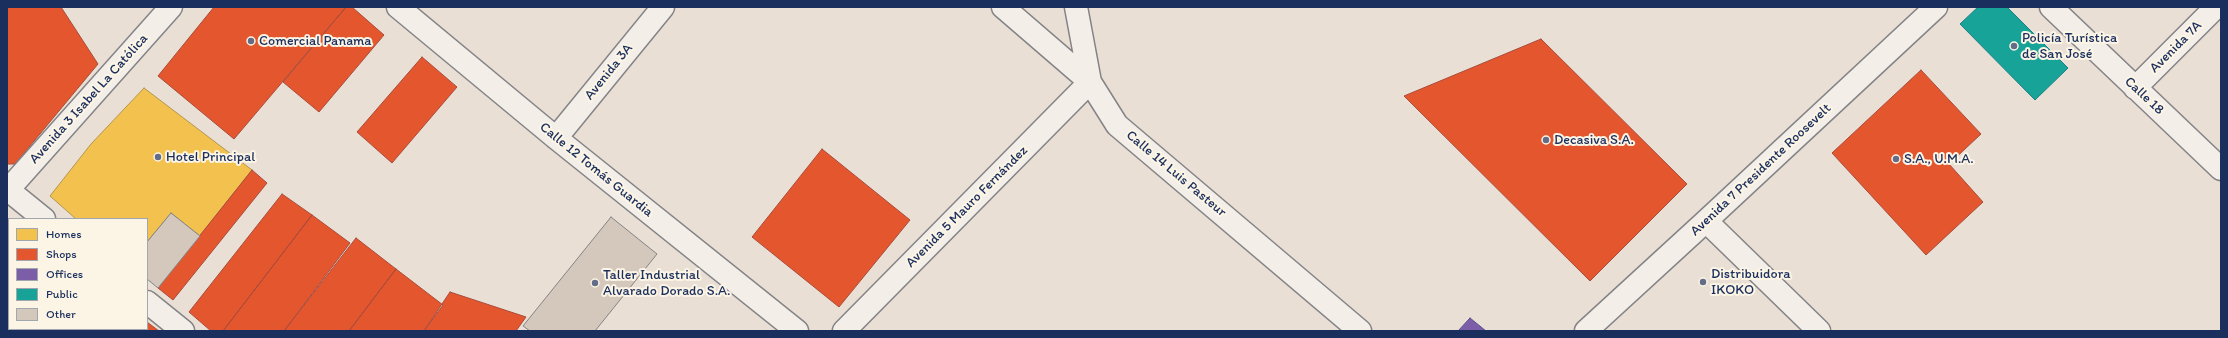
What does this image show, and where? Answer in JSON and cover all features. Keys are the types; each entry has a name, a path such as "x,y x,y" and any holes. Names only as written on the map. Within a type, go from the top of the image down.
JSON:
{"street":[{"name":"Avenida 3 Isabel La Católica","path":"7,190 171,7"},
{"name":"Calle 12 Tomás Guardia","path":"398,7 556,138 797,331"},
{"name":"Avenida 3A","path":"556,138 663,7"},
{"name":"Calle 14 Luis Pasteur","path":"1003,7 1090,82 1117,124 1360,331"},
{"path":"1076,7 1090,82"},
{"name":"Avenida 7 Presidente Roosevelt","path":"1586,331 1936,7"},
{"name":"Calle 18","path":"2051,7 2221,169"},
{"name":"Avenida 7A","path":"2135,88 2216,7"},
{"name":"Avenida 5 Mauro Fernández","path":"844,331 1090,82"},
{"path":"7,190 43,218"},
{"path":"1706,221 1819,331"},
{"path":"148,303 183,331"}],"building: Homes":[{"name":"Hotel Principal","path":"144,88 252,170 200,236 171,213 148,241 148,218 75,218 50,196 91,144"}],"building: Shops":[{"path":"7,7 61,7 98,64 15,164 7,164"},
{"name":"Comercial Panama","path":"214,7 346,7 234,139 158,76"},
{"path":"346,7 352,7 384,35 319,112 283,82"},
{"name":"Decasiva S.A.","path":"1541,39 1687,184 1590,281 1404,96"},
{"path":"422,57 457,87 392,163 357,132"},
{"name":"S.A., U.M.A.","path":"1921,70 1981,134 1949,164 1983,202 1926,255 1832,153"},
{"path":"822,149 910,220 839,307 752,237"},
{"path":"252,170 267,183 173,300 158,288"},
{"path":"282,194 312,215 223,331 211,331 189,312"},
{"path":"312,215 350,243 284,331 223,331"},
{"path":"8,226 8,330 148,330 148,323 159,331 7,331"},
{"path":"356,238 396,269 349,331 284,331"},
{"path":"396,269 443,305 424,331 349,331"},
{"path":"450,292 526,317 516,331 424,331"}],"building: Offices":[{"path":"1470,318 1486,331 1458,331"}],"building: Public":[{"name":"Policía Turística de San José","path":"1978,7 2007,7 2068,68 2035,100 1960,24"}],"building: Other":[{"path":"171,213 200,236 158,288 148,280 148,241"},
{"name":"Taller Industrial Alvarado Dorado S.A.","path":"611,217 657,254 595,331 530,331 523,326"}],"place":[{"name":"Comercial Panama","path":"251,41"},
{"name":"Policía Turística de San José","path":"2014,46"},
{"name":"Decasiva S.A.","path":"1546,140"},
{"name":"Hotel Principal","path":"158,157"},
{"name":"S.A., U.M.A.","path":"1896,159"},
{"name":"Distribuidora IKOKO","path":"1703,282"},
{"name":"Taller Industrial Alvarado Dorado S.A.","path":"595,283"}]}
